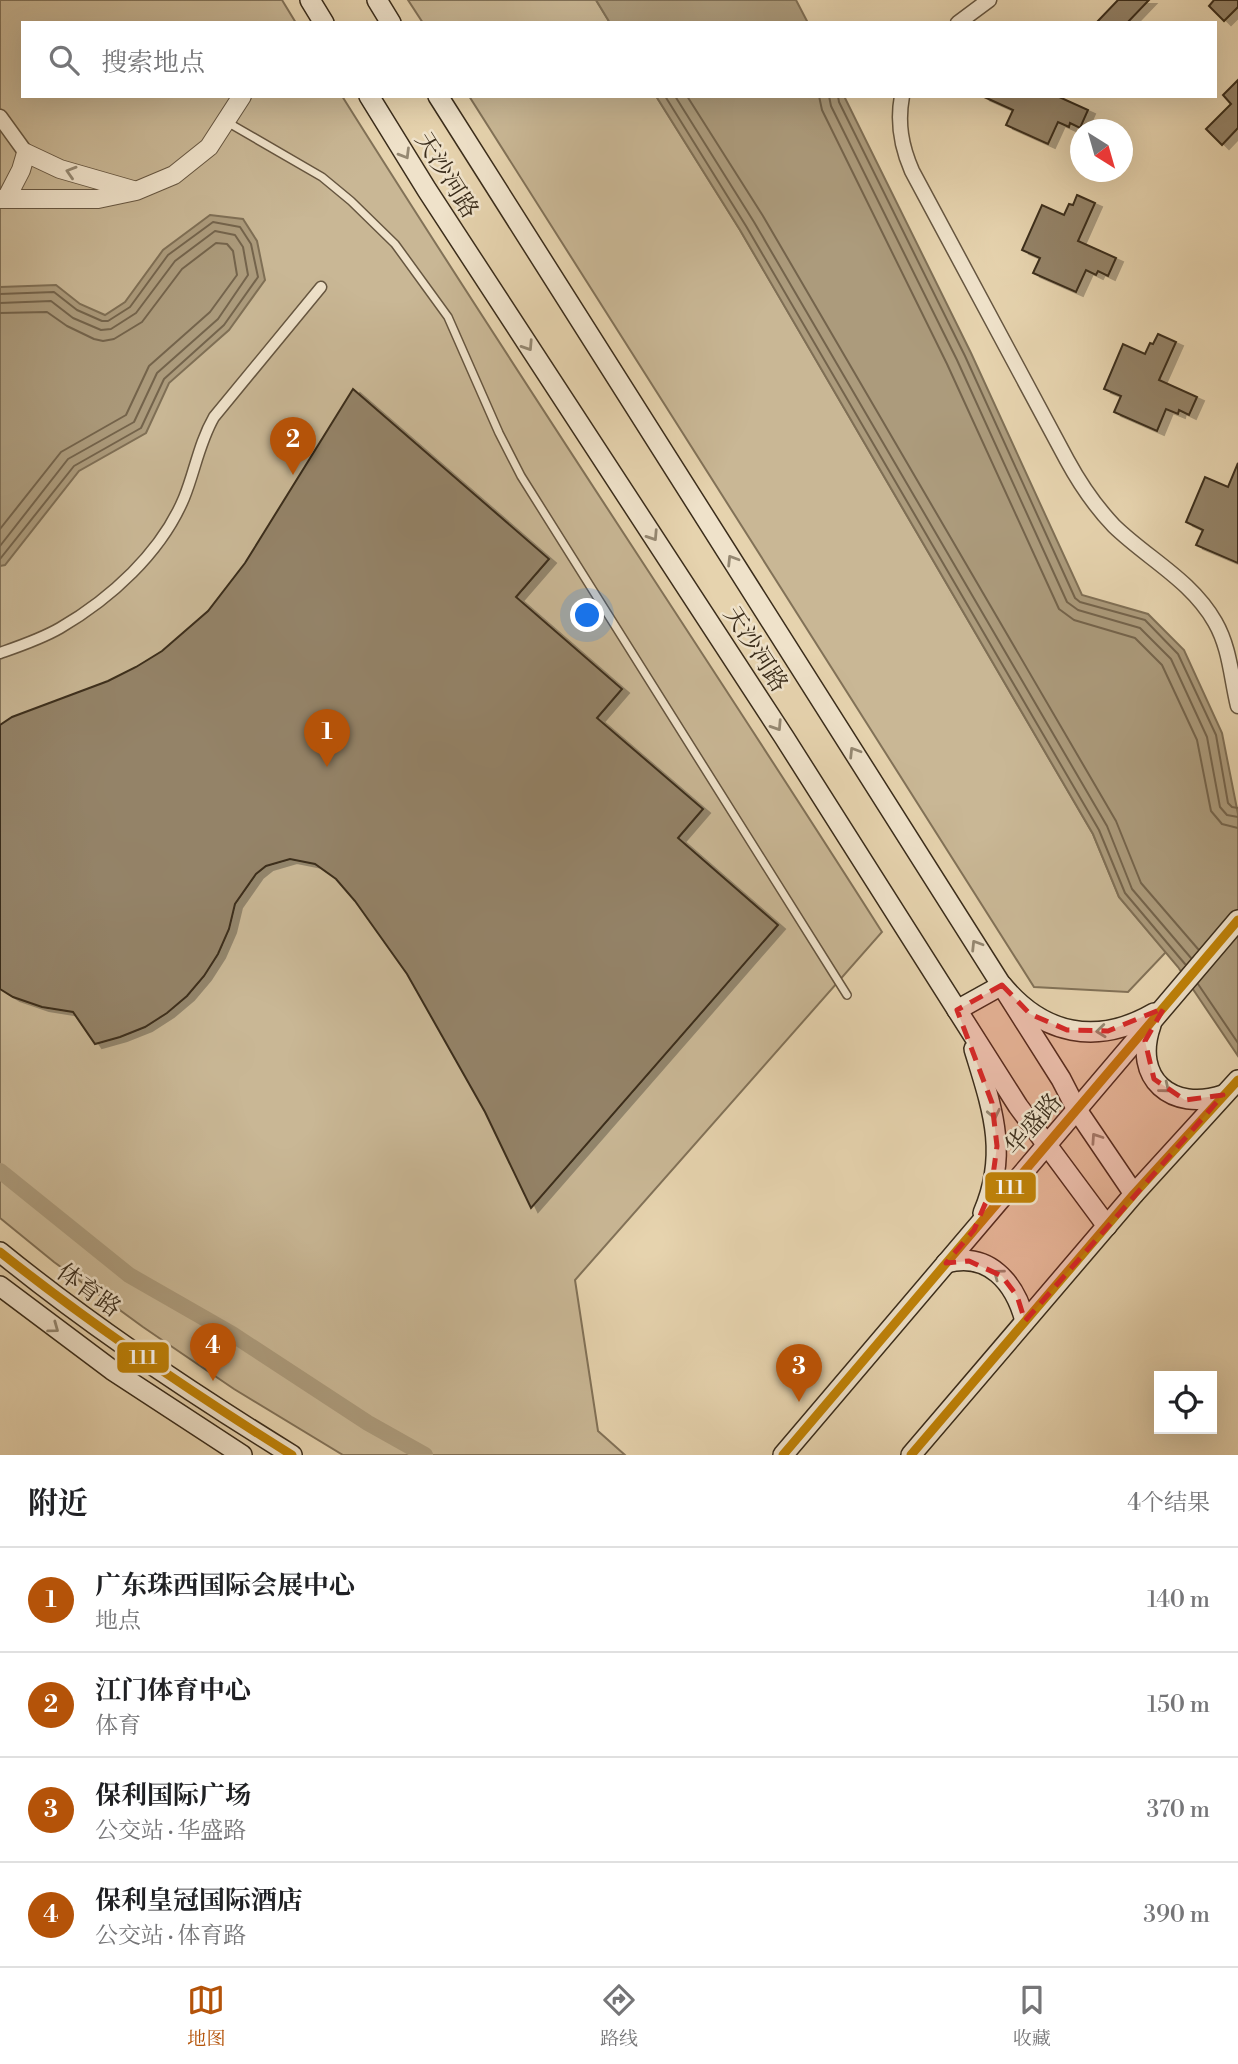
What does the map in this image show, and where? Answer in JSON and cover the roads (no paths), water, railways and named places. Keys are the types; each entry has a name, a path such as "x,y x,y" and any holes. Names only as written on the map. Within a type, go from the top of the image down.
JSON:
{"main road":[{"path":"310,0 323,21"},
{"path":"377,0 390,21"},
{"name":"天沙河路","path":"370,98 427,190 784,737 1018,1106 1107,1226"},
{"name":"天沙河路","path":"439,98 1002,985 1061,1079 1077,1110 1134,1194"},
{"name":"华盛路","path":"783,1455 1238,920"},
{"path":"974,1230 991,1190 997,1146 992,1103 962,1018 1002,985 1030,1014 1067,1030 1108,1031 1127,1027 1164,1008"},
{"path":"1164,1008 1152,1023 1145,1041 1146,1061 1154,1079 1168,1092 1185,1100 1205,1101 1223,1095"},
{"path":"911,1455 1134,1194 1238,1080"},
{"name":"体育路","path":"0,1252 37,1283 127,1349 292,1455"},
{"path":"946,1263 969,1261 981,1264 1002,1276 1017,1296 1025,1321"},
{"name":"体育路","path":"0,1286 112,1370 232,1452"}],"street":[{"path":"961,21 989,0"},
{"path":"3,199 98,199 136,191 174,175 209,147 241,98"},
{"path":"902,98 899,127 903,150 912,171 1067,460 1088,495 1107,518 1129,539 1177,576 1206,607 1225,645 1238,706"},
{"path":"0,117 26,153 60,169 136,191"},
{"path":"3,199 22,170 26,153"},
{"path":"0,653 30,643 66,624 108,595 131,574 157,542 183,499 205,433 214,417 321,287"}],"lane":[{"path":"226,121 297,161 342,193 395,244 420,276 448,317 521,476 847,995"}],"water":[{"path":"596,0 796,0 807,21 609,21"},
{"path":"657,98 845,98 971,353 1082,595 1148,614 1184,650 1222,733 1238,814 1238,1056 1178,967 1119,897 1093,834 740,230"},
{"path":"210,215 243,219 257,241 265,280 229,330 169,383 146,433 79,471 5,565 0,566 0,287 56,285 80,304 105,315 125,302 163,250"}],"waterway":[{"path":"0,1171 129,1275 232,1334 368,1423 425,1455"}],"place":[{"name":"江门体育中心","path":"293,475"},
{"name":"广东珠西国际会展中心","path":"327,767"},
{"name":"保利皇冠国际酒店","path":"213,1381"},
{"name":"保利国际广场","path":"799,1402"}]}
